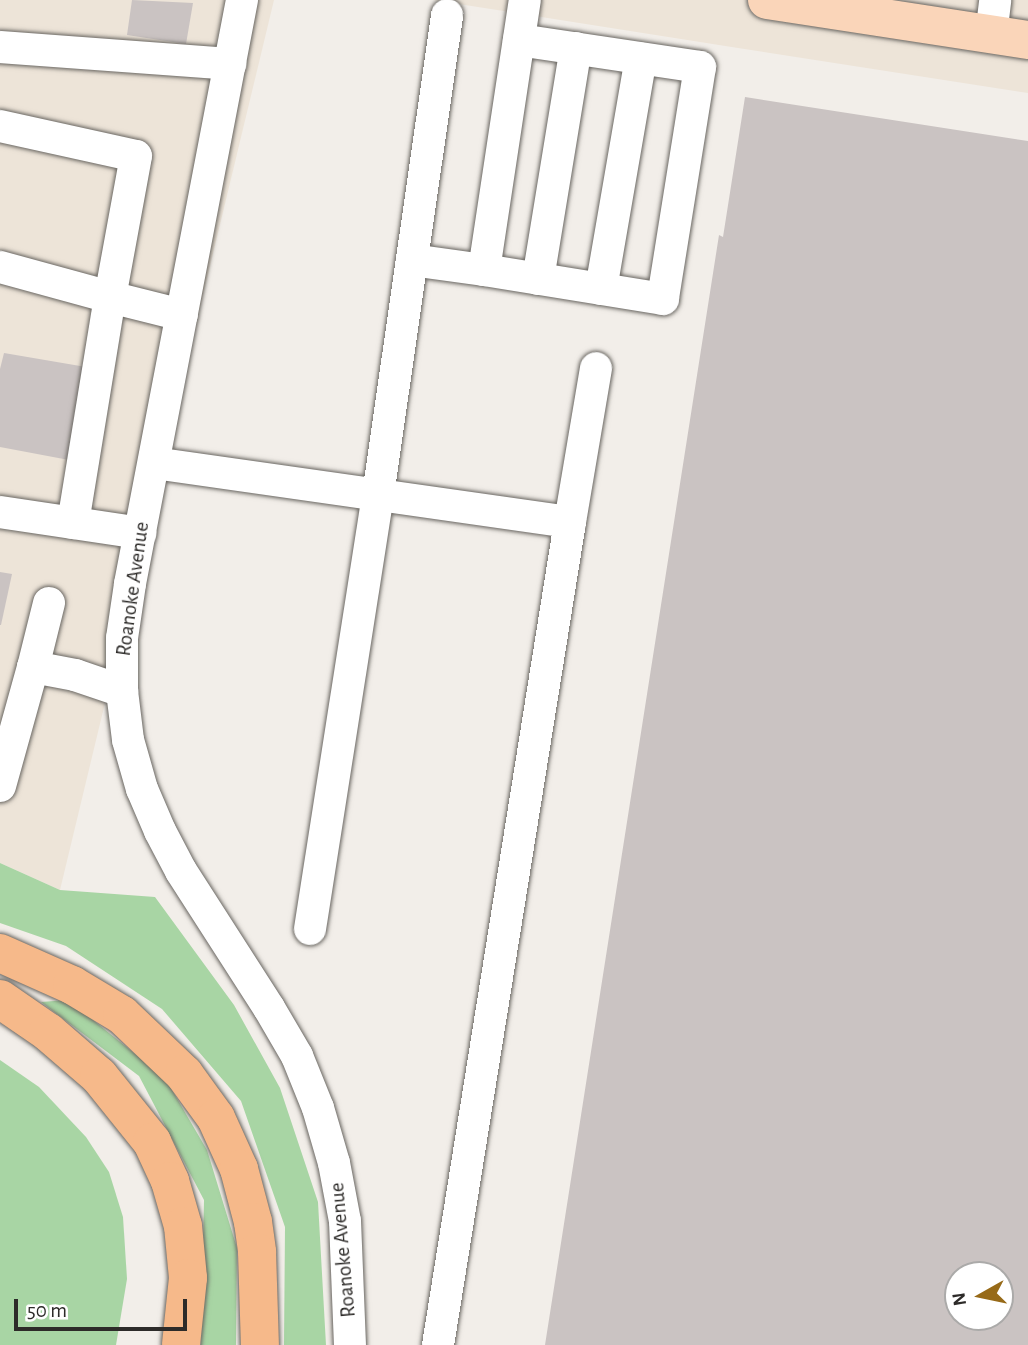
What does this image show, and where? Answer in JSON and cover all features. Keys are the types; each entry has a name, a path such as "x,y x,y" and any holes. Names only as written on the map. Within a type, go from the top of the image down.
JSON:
{"highway":[{"path":"0,953 72,985 122,1015 172,1060 216,1118 239,1169 253,1222 259,1273 260,1345"},
{"path":"0,999 48,1032 99,1076 152,1142 170,1181 183,1226 188,1278 162,1343"},
{"path":"0,1026 43,1056 80,1089 109,1120 132,1153 152,1206 160,1246 162,1343"}],"main road":[{"path":"766,0 1005,25"}],"street":[{"name":"Roanoke Avenue","path":"243,0 140,533 122,638 122,691 128,740 142,789 160,831 290,1044 318,1108 334,1163 345,1222 350,1345"},
{"path":"484,270 525,0"},
{"path":"310,929 378,495 447,15"},
{"path":"412,260 663,299 700,67 519,40"},
{"path":"0,47 230,64"},
{"path":"538,279 576,48"},
{"path":"601,289 641,58"},
{"path":"0,126 136,156 73,523"},
{"path":"0,267 182,315"},
{"path":"438,1345 596,368"},
{"path":"154,463 570,522"},
{"path":"0,512 140,533"},
{"path":"0,786 49,603"},
{"path":"33,667 75,675 122,691"}],"shaded area":[{"path":"0,0 274,0 60,890 0,863"},
{"path":"433,0 1028,0 1028,93 738,48"}],"green space":[{"path":"0,863 60,890 155,897 234,1005 280,1088 318,1202 326,1345 284,1345 285,1227 241,1101 162,1009 66,946 0,923"},
{"path":"68,1000 165,1078 207,1150 237,1248 236,1345 201,1345 204,1200 139,1076 41,1002"},
{"path":"0,1060 39,1087 86,1137 109,1172 123,1217 127,1279 116,1345 0,1345"}],"building":[{"path":"132,0 193,3 186,44 127,35"},
{"path":"745,97 1028,141 1028,1345 545,1345 719,235 723,237"},
{"path":"4,353 86,367 69,460 0,447 0,369"},
{"path":"0,572 12,574 1,625 0,625"}]}
